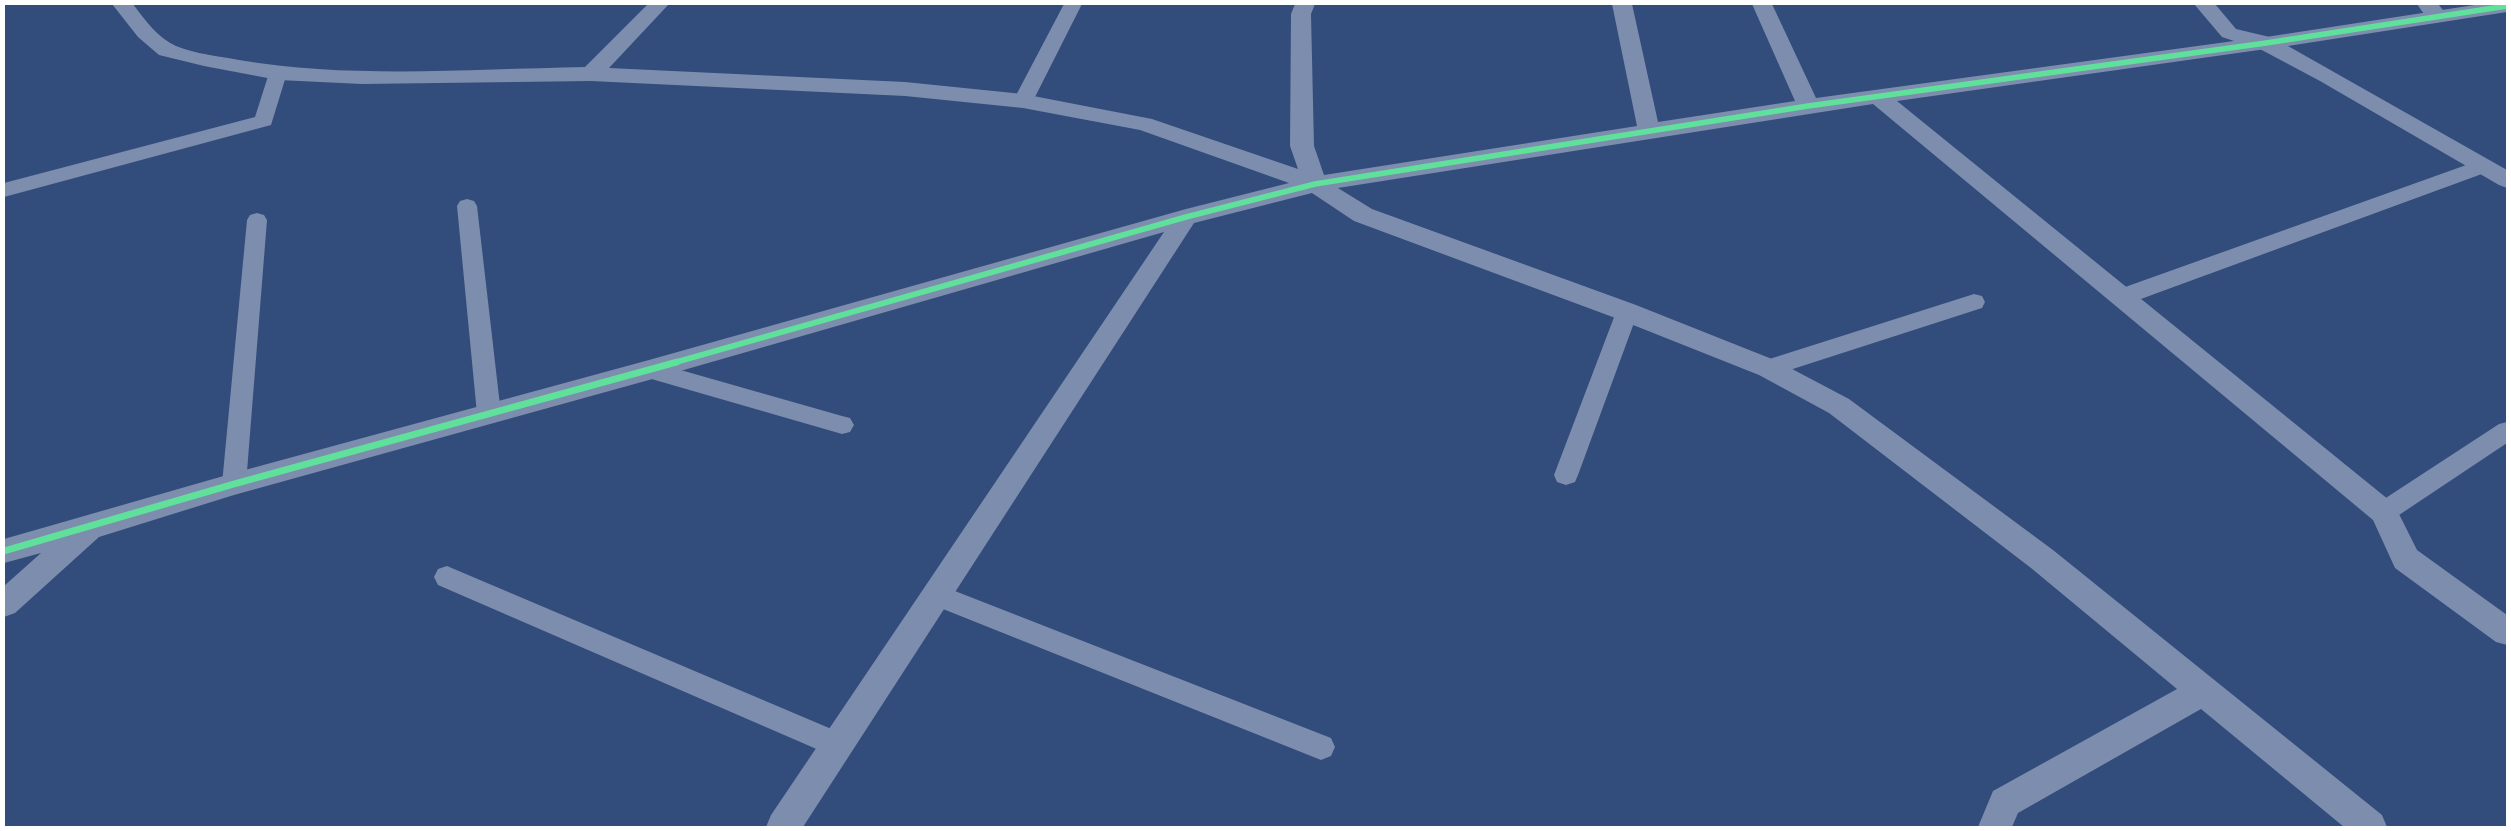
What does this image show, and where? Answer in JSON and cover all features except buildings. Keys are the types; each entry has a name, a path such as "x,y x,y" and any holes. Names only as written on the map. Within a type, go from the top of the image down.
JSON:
{"street":[{"path":"122,4 145,33 168,50 204,60 278,73 362,76 591,74 905,88 1024,100 1144,124 1315,184 1363,215 1627,312 1768,368 1847,412 2042,559 2201,692 2370,827"},
{"path":"591,74 659,4"},
{"path":"1305,4 1301,14 1302,146 1315,184"},
{"path":"1622,4 1649,131"},
{"path":"1762,4 1808,106"},
{"path":"2204,4 2229,33 2266,43 2328,76 2507,180"},
{"path":"4,552 92,528 234,484 649,370 1186,217 1315,184 1808,106 2266,43 2432,10 2507,6"},
{"path":"1877,96 2384,512 2406,559 2507,632"},
{"path":"783,827 1186,217"},
{"path":"4,604 92,528"},
{"path":"1995,827 2005,802 2201,692"}],"lane":[{"path":"1024,100 1073,4"},
{"path":"4,190 264,121 278,73"},
{"path":"2122,297 2484,166"},
{"path":"467,206 489,414"},
{"path":"234,484 257,220"},
{"path":"1768,368 1974,302"},
{"path":"1566,475 1627,312"},
{"path":"649,370 842,424"},
{"path":"2384,512 2507,431"},
{"path":"448,577 838,745"},
{"path":"937,595 1321,747"}],"cycle path":[{"path":"4,551 92,527 234,484 649,370 1186,217 1315,184 1808,106 2266,43 2507,6"}]}
